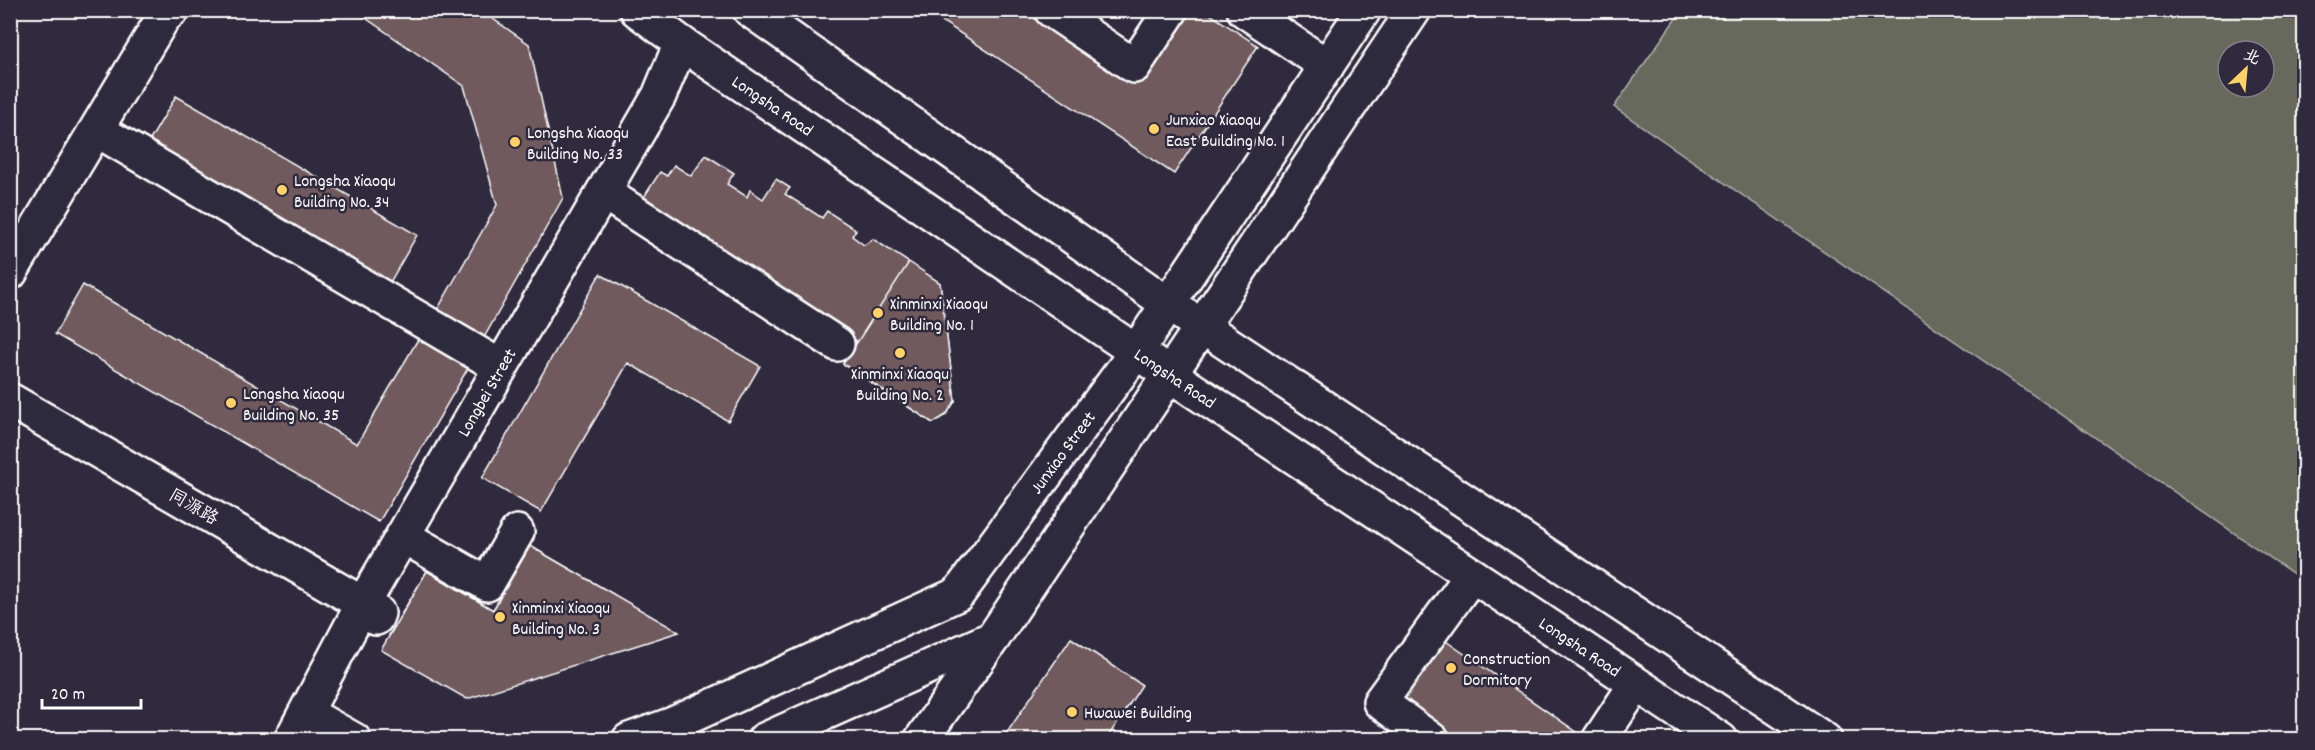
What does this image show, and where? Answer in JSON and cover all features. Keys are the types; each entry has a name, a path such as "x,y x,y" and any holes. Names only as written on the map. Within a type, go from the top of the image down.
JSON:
{"main road":[{"path":"10,273 163,18 172,10"},
{"name":"Longsha Road","path":"637,10 681,43 1136,352 1720,740"},
{"path":"750,10 1168,304 1825,740"},
{"path":"1051,10 1134,66 1171,10"},
{"path":"1244,10 1327,66"},
{"name":"Junxiao Street","path":"629,740 673,724 958,594 1136,352 1364,10"},
{"path":"921,740 993,638 1414,10"},
{"name":"Longbei Street","path":"307,728 371,609 403,536 659,96 681,43"},
{"path":"97,130 501,367"},
{"path":"603,192 837,344"},
{"name":"同源路","path":"10,400 371,609"},
{"path":"403,536 487,584 517,532"},
{"path":"1432,740 1380,702 1472,575"},
{"path":"764,740 993,638"},
{"path":"1599,740 1636,684"},
{"path":"307,728 354,740"}],"green space":[{"path":"1681,11 2304,11 2304,581 1614,107"}],"building":[{"name":"Longsha Xiaoqu Building No. 33","path":"354,10 480,10 529,44 563,198 482,341 435,314 497,205 464,86"},
{"name":"Junxiao Xiaoqu East Building No. 1","path":"925,10 1029,10 1139,83 1187,10 1204,10 1258,46 1174,174"},
{"name":"Longsha Xiaoqu Building No. 34","path":"176,96 417,235 389,284 147,145"},
{"name":"Xinminxi Xiaoqu Building No. 1","path":"706,155 734,173 727,184 747,197 750,190 763,199 776,179 790,188 785,194 822,218 827,211 856,230 852,236 864,245 873,239 940,283 955,401 946,415 933,423 843,364 858,342 642,200 660,172 667,176 674,165 691,176"},
{"name":"Xinminxi Xiaoqu Building No. 2","path":"909,262 940,283 955,401 946,415 933,423 843,364"},
{"path":"600,274 760,366 728,421 628,363 541,512 482,478"},
{"name":"Longsha Xiaoqu Building No. 35","path":"83,285 357,444 421,334 471,363 379,522 55,334"},
{"name":"Xinminxi Xiaoqu Building No. 3","path":"530,546 613,594 575,660 513,624 477,686 389,635 427,571 493,610"},
{"name":"Xinminxi Xiaoqu Building No. 3","path":"530,546 679,632 467,699 381,650 427,571 493,610"},
{"name":"Construction Dormitory","path":"1440,637 1581,735 1577,740 1454,740 1396,699"},
{"name":"Hwawei Building","path":"1071,638 1142,685 1106,740 1002,740"}],"place":[{"name":"Junxiao Xiaoqu East Building No. 1","path":"1154,129"},
{"name":"Longsha Xiaoqu Building No. 33","path":"515,142"},
{"name":"Longsha Xiaoqu Building No. 34","path":"282,190"},
{"name":"Xinminxi Xiaoqu Building No. 1","path":"878,313"},
{"name":"Xinminxi Xiaoqu Building No. 2","path":"900,353"},
{"name":"Longsha Xiaoqu Building No. 35","path":"231,403"},
{"name":"Xinminxi Xiaoqu Building No. 3","path":"500,617"},
{"name":"Construction Dormitory","path":"1451,668"},
{"name":"Hwawei Building","path":"1072,712"}]}
